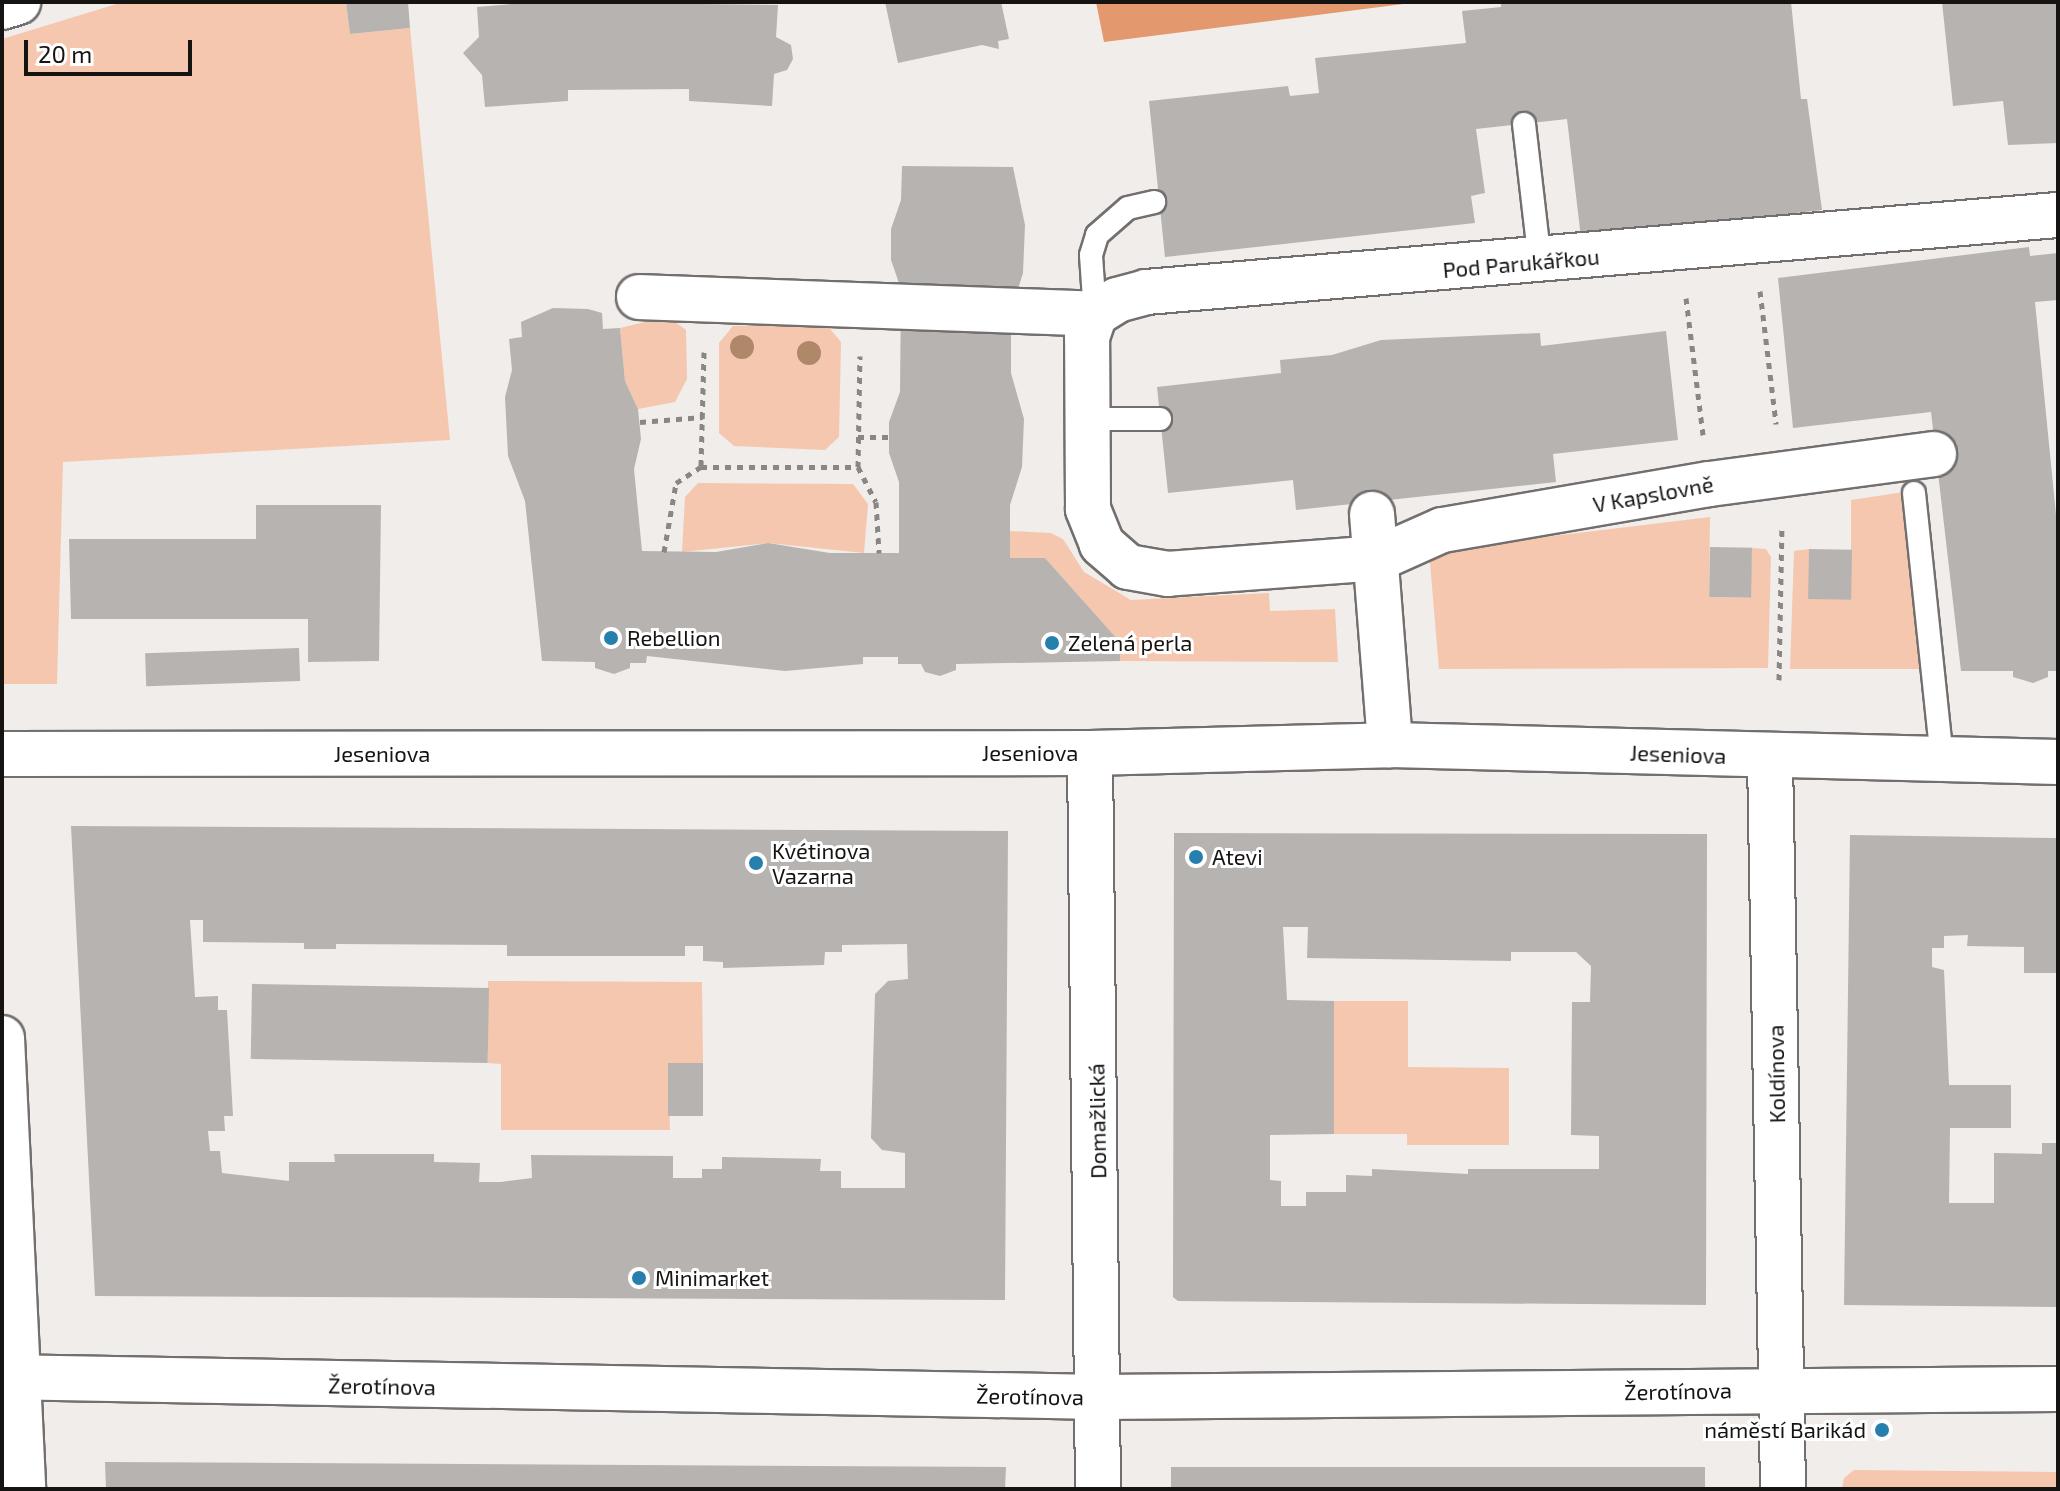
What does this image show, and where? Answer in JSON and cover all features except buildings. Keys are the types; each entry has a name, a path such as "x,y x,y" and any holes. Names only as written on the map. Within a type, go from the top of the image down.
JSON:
{"street":[{"path":"2,7 18,2"},
{"name":"Pod Parukářkou","path":"1095,314 1117,300 1146,292 1540,262 2058,215"},
{"path":"639,297 1095,314 1087,337 1087,419"},
{"name":"V Kapslovně","path":"1087,419 1088,509 1102,544 1128,567 1168,574 1379,558 1442,530 1709,484 1934,454"},
{"path":"1372,514 1379,558 1390,745"},
{"name":"Jeseniova","path":"2,754 1090,753 1390,745 1770,758 2058,762"},
{"name":"Domažlická","path":"1090,753 1098,1489"},
{"name":"Koldínova","path":"1770,758 1783,1390"},
{"path":"2,1038 10,1377 23,1489"},
{"name":"Žerotínova","path":"10,1377 1099,1397 2058,1389"},
{"path":"1783,1390 1783,1489"}],"lane":[{"path":"1524,124 1540,262"},
{"path":"1095,314 1091,255 1097,235 1128,208 1154,202"},
{"path":"1087,419 1160,419"},
{"path":"1914,493 1942,760"}],"path":[{"path":"1680,249 1709,484"},
{"path":"701,467 705,299"},
{"path":"861,303 858,467 876,502 879,553"},
{"path":"640,422 703,417"},
{"path":"858,437 889,437"},
{"path":"664,552 676,483 701,467 858,467"}],"shaded area":[{"path":"123,2 346,2 350,34 410,28 450,440 63,462 57,684 2,684 2,39"},
{"path":"1096,2 1419,2 1104,42"},
{"path":"649,321 675,322 686,330 687,379 675,402 638,409 625,381 620,328"},
{"path":"826,324 841,342 839,437 825,450 734,446 719,433 719,343 733,326"},
{"path":"698,483 853,484 868,504 864,553 768,543 682,552 685,497"},
{"path":"1904,492 1919,669 1790,669 1794,551 1809,549 1851,600 1851,500"},
{"path":"1710,517 1709,597 1750,598 1752,548 1766,549 1771,557 1768,668 1439,669 1429,551"},
{"path":"1010,531 1051,533 1063,539 1084,572 1131,600 1269,593 1270,611 1335,609 1338,662 1120,661 1120,642 1045,558 1010,558"},
{"path":"488,981 702,982 703,1063 668,1063 670,1130 501,1130 501,1064 488,1063"},
{"path":"1334,1001 1408,1001 1408,1067 1509,1068 1509,1145 1407,1145 1407,1134 1334,1134"},
{"path":"1854,1470 2058,1472 2058,1489 1842,1489 1844,1478"}],"place":[{"name":"Rebellion","path":"611,638"},
{"name":"Zelená perla","path":"1052,643"},
{"name":"Atevi","path":"1196,857"},
{"name":"Kvétinova Vazarna","path":"756,863"},
{"name":"Minimarket","path":"639,1278"},
{"name":"náměstí Barikád","path":"1882,1430"}]}
